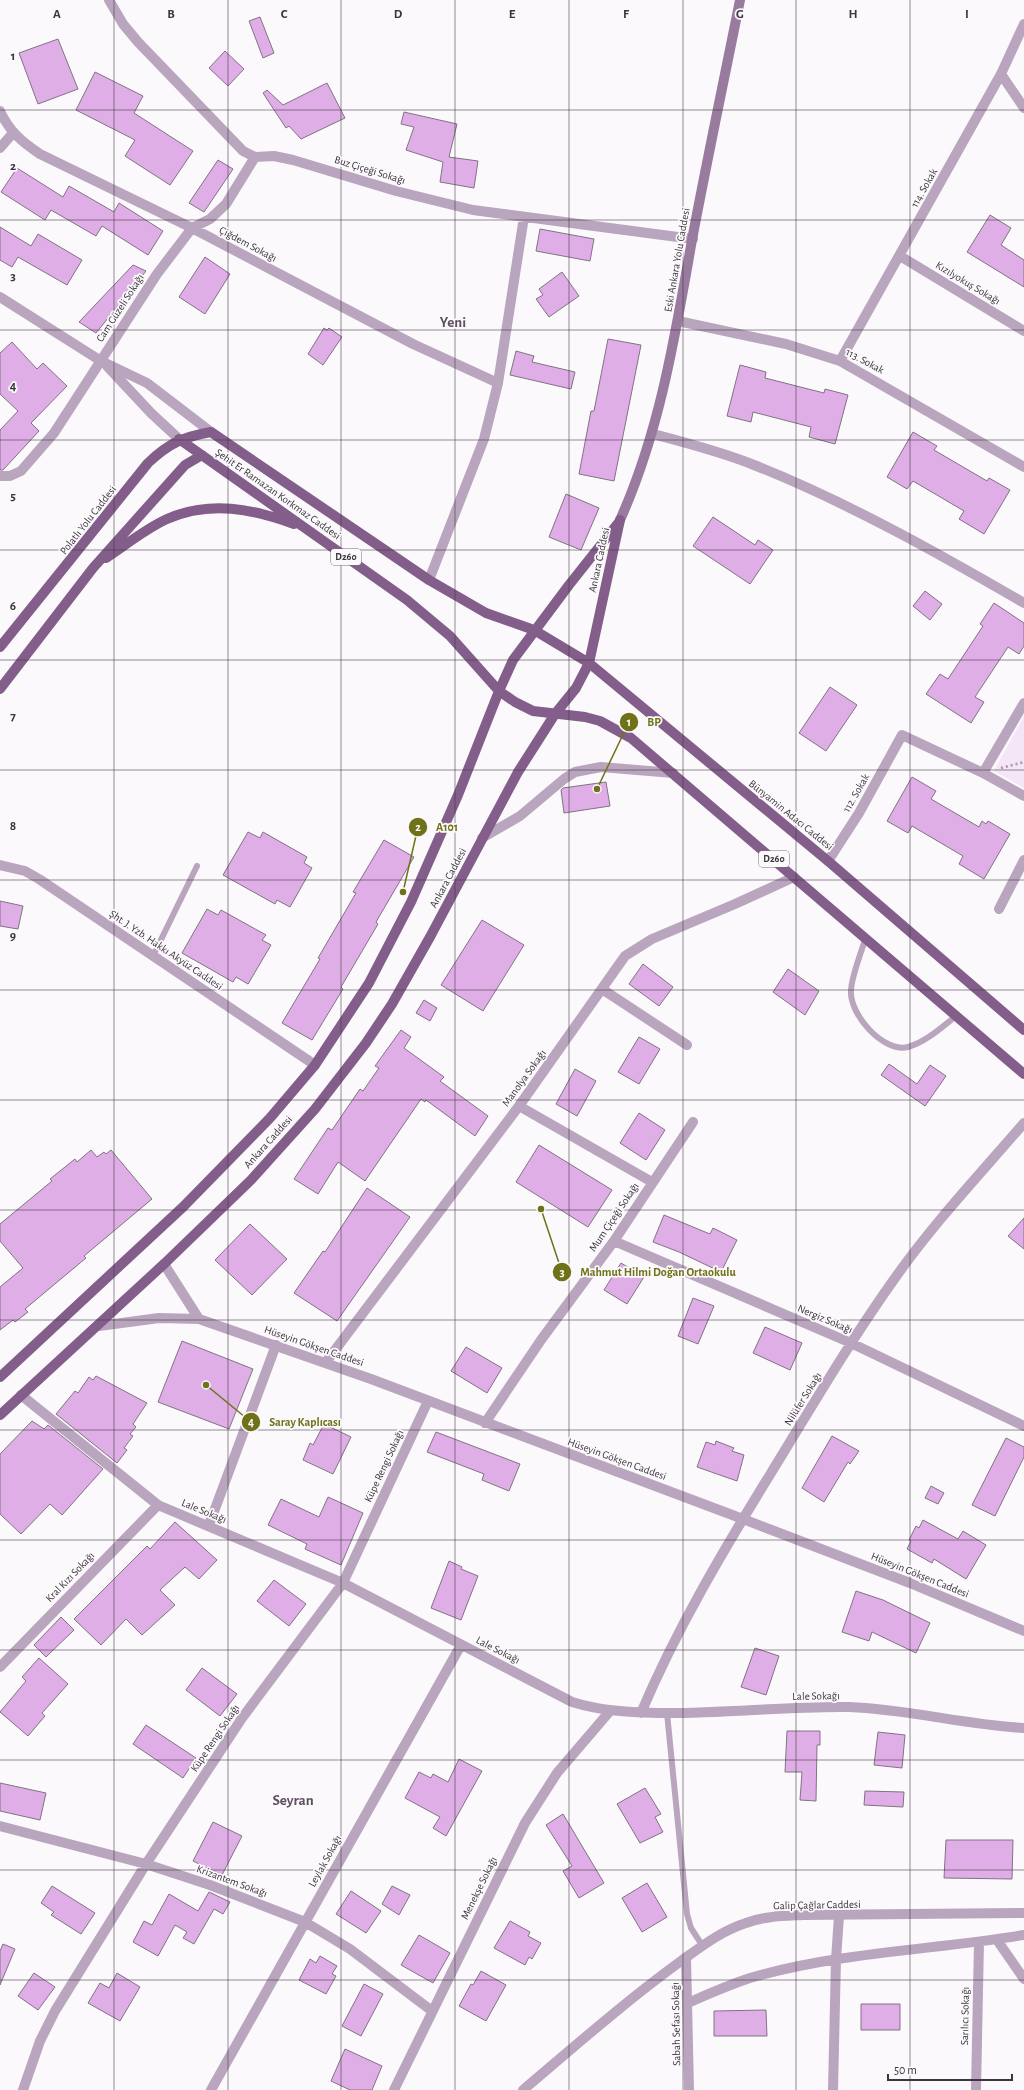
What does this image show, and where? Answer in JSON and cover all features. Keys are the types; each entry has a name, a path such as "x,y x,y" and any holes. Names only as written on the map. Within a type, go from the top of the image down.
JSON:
{"main road":[{"name":"Eski Ankara Yolu Caddesi","path":"620,520 633,492 653,434 678,321 692,239 740,0"},
{"name":"Polatlı Yolu Caddesi","path":"0,647 116,504 137,475 158,453 179,439 211,432"},
{"name":"Şehit Er Ramazan Korkmaz Caddesi","path":"211,432 429,580 486,613 534,630"},
{"name":"Şehit Er Ramazan Korkmaz Caddesi","path":"179,439 407,600 450,636 499,691"},
{"path":"93,568 185,465 202,455"},
{"name":"D260","path":"0,689 93,568 148,530 167,519 185,512 202,509 240,509 275,517 307,529"},
{"name":"Ankara Caddesi","path":"0,1377 183,1208 270,1118 315,1065 369,983 411,902 458,795 499,691 514,660 534,630 620,520"},
{"name":"Ankara Caddesi","path":"0,1415 99,1326 164,1264 286,1142 342,1075 392,1004 518,772 555,714 576,688 589,663 620,520"},
{"name":"Bünyamin Adacı Caddesi","path":"534,630 589,663 828,861 1024,1030"},
{"name":"D260","path":"499,691 533,711 585,717 615,728 631,738 866,937 1024,1074"}],"street":[{"path":"109,0 123,24 138,42 243,151 255,157"},
{"name":"114. Sokak","path":"840,361 1001,74 1024,24"},
{"path":"1001,74 1024,108"},
{"name":"Çiğdem Sokağı","path":"0,111 13,133 24,144 40,154 192,228 413,344 498,383"},
{"path":"0,148 13,133"},
{"name":"Buz Çiçeği Sokağı","path":"255,157 274,156 293,160 440,203 524,217 692,239"},
{"name":"Cam Güzeli Sokağı","path":"5,476 21,471 54,433 137,303 192,228 210,218 226,204 255,157"},
{"path":"429,580 484,439 498,383 524,217"},
{"name":"Kızılyokuş Sokağı","path":"900,256 1024,331"},
{"name":"Şehit Er Ramazan Korkmaz Caddesi","path":"0,297 101,361 147,383 211,432"},
{"name":"113. Sokak","path":"678,321 786,344 840,361 1024,467"},
{"name":"Şehit Er Ramazan Korkmaz Caddesi","path":"101,361 151,413 179,439"},
{"path":"653,434 723,454 786,478 907,538 1024,603"},
{"path":"1024,703 983,773 1024,796"},
{"name":"112. Sokak","path":"828,861 859,813 902,735 983,773"},
{"path":"482,838 520,816 564,779 575,772 601,767 673,773"},
{"path":"999,909 1024,860"},
{"name":"Şht. J. Yzb. Hakkı Akyüz Caddesi","path":"0,865 25,871 39,879 315,1065"},
{"name":"Manolya Sokağı","path":"326,1362 519,1106 625,956 638,946 794,877"},
{"path":"602,989 687,1045"},
{"path":"519,1106 652,1182"},
{"name":"Mum Çiçeği Sokağı","path":"485,1423 532,1352 614,1241 693,1122"},
{"name":"Nilüfer Sokağı","path":"641,1713 675,1637 743,1518 851,1343 895,1277 942,1218 1024,1123"},
{"name":"Nergiz Sokağı","path":"614,1241 851,1343 1024,1426"},
{"path":"164,1264 199,1319"},
{"name":"Hüseyin Gökşen Caddesi","path":"99,1326 158,1318 199,1319 326,1362 485,1423 743,1518 910,1583 1024,1632"},
{"path":"209,1525 276,1345"},
{"name":"Lale Sokağı","path":"21,1395 158,1505 209,1525 342,1584 572,1702 610,1712 641,1713 849,1707 882,1709 967,1723 1024,1728"},
{"name":"Küpe Rengi Sokağı","path":"23,2090 40,2041 55,2011 146,1864 242,1718 342,1584 428,1401"},
{"name":"Kral Kızı Sokağı","path":"0,1667 158,1505"},
{"name":"Leylak Sokağı","path":"211,2090 461,1645"},
{"name":"Menekşe Sokağı","path":"394,2090 525,1823 557,1773 610,1712"},
{"name":"Krizantem Sokağı","path":"0,1826 146,1864 210,1885 305,1922 350,1949 432,2011"},
{"name":"Galip Çağlar Caddesi","path":"523,2090 659,1977 702,1945 728,1929 747,1922 770,1917 1024,1913"},
{"path":"834,2090 836,1959 839,1916"},
{"path":"688,2003 749,1979 836,1959 997,1940 1024,1935"},
{"path":"997,1940 1024,1978"},
{"name":"Sarılıcı Sokağı","path":"976,2090 979,1942"},
{"name":"Sabah Sefası Sokağı","path":"686,1958 690,2090"}],"lane":[{"path":"153,956 197,866"},
{"path":"866,937 851,990 853,1007 860,1021 892,1046 906,1048 922,1042 956,1016"},
{"path":"667,1713 687,1914 691,1928 702,1945"}],"shaded area":[{"path":"1024,716 1024,788 994,771"}],"building":[{"path":"260,17 274,53 263,58 249,21"},
{"path":"58,39 78,89 38,104 19,53"},
{"path":"225,51 244,69 228,86 209,68"},
{"path":"95,72 143,96 134,113 193,151 170,185 125,156 135,140 76,110"},
{"path":"327,83 345,118 301,139 289,126 286,128 263,93 267,90 283,105"},
{"path":"404,112 457,124 449,157 478,161 474,188 440,182 443,162 406,150 414,127 401,124"},
{"path":"218,160 233,169 204,212 189,203"},
{"path":"17,168 63,197 69,186 114,212 119,203 163,231 148,255 102,226 96,236 51,210 45,220 1,192"},
{"path":"990,215 1011,228 1001,245 1024,260 1024,287 967,252"},
{"path":"0,227 31,246 38,234 82,260 67,285 18,257 12,267 0,260"},
{"path":"540,229 594,239 590,261 536,251"},
{"path":"205,257 230,274 205,314 179,297"},
{"path":"133,265 146,271 96,333 79,322"},
{"path":"562,272 579,296 549,317 536,299 543,295 539,289"},
{"path":"324,328 327,330 329,328 342,337 323,365 308,354"},
{"path":"608,339 641,345 614,481 579,474 591,411 594,411"},
{"path":"12,342 37,369 43,363 67,386 31,423 39,431 3,470 0,470 0,430 18,411 0,394 0,353"},
{"path":"516,351 534,356 532,362 575,372 571,389 510,375"},
{"path":"740,365 766,372 765,378 824,393 825,389 848,395 835,444 809,437 811,427 753,412 751,422 727,416"},
{"path":"913,432 937,446 934,450 987,481 989,478 1010,490 984,534 959,519 964,511 913,481 907,489 887,477"},
{"path":"566,494 599,508 581,550 549,537"},
{"path":"713,517 755,545 758,540 773,550 750,584 693,546"},
{"path":"925,591 942,604 930,620 913,606"},
{"path":"994,603 1024,623 1024,646 1019,654 1008,647 975,697 984,702 971,723 926,694 940,674 948,679 983,626 980,624"},
{"path":"830,687 857,705 826,751 799,733"},
{"path":"912,777 936,791 931,799 979,827 982,821 986,824 988,821 1010,834 984,879 959,864 963,856 912,826 908,833 887,821"},
{"path":"606,782 610,806 564,813 561,790 563,788"},
{"path":"248,832 260,838 263,832 307,857 304,863 312,868 290,907 277,900 275,904 223,875"},
{"path":"384,840 414,857 376,922 378,924 341,987 343,989 312,1040 282,1023 320,959 318,958 356,893 353,892"},
{"path":"0,901 23,906 18,929 0,926"},
{"path":"207,909 218,915 221,910 266,935 262,940 271,945 248,984 236,977 233,982 182,953"},
{"path":"482,920 524,945 483,1011 441,985"},
{"path":"643,964 673,987 659,1006 629,984"},
{"path":"788,969 819,991 805,1015 773,992"},
{"path":"424,1000 437,1008 430,1021 416,1013"},
{"path":"401,1030 411,1037 404,1048 444,1077 440,1081 488,1116 475,1136 426,1100 425,1102 421,1099 365,1181 338,1162 318,1194 294,1179 328,1128 332,1130 360,1089 363,1091 379,1068 375,1066"},
{"path":"639,1037 660,1049 639,1084 618,1072"},
{"path":"889,1064 917,1084 930,1065 946,1076 925,1106 881,1075"},
{"path":"575,1069 596,1081 577,1116 556,1104"},
{"path":"639,1113 665,1130 646,1160 620,1143"},
{"path":"539,1145 612,1190 588,1227 516,1182"},
{"path":"91,1150 97,1157 104,1152 106,1154 111,1150 152,1199 84,1256 86,1258 25,1309 28,1312 15,1322 13,1320 0,1330 0,1287 23,1268 0,1241 0,1224 52,1181 50,1179 75,1159 77,1162"},
{"path":"367,1188 410,1217 337,1321 294,1293 323,1251 325,1252"},
{"path":"664,1215 710,1234 713,1228 737,1240 721,1272 679,1252 653,1242"},
{"path":"1024,1218 1024,1249 1008,1236"},
{"path":"250,1224 287,1259 252,1295 215,1260"},
{"path":"621,1263 644,1277 627,1304 604,1290"},
{"path":"693,1298 714,1306 698,1344 678,1336"},
{"path":"765,1327 802,1343 790,1370 753,1353"},
{"path":"182,1341 253,1369 229,1429 158,1402"},
{"path":"466,1347 502,1368 487,1393 451,1371"},
{"path":"96,1376 147,1403 133,1424 136,1427 130,1434 133,1436 124,1448 127,1450 117,1463 56,1414 75,1391 78,1393 89,1377 93,1380"},
{"path":"32,1421 44,1429 48,1425 103,1469 62,1515 50,1504 21,1534 0,1514 0,1454"},
{"path":"324,1424 351,1437 333,1474 303,1460 310,1443 313,1445"},
{"path":"436,1432 520,1464 509,1491 482,1480 484,1474 427,1452"},
{"path":"832,1436 859,1451 850,1464 848,1462 824,1502 802,1488"},
{"path":"1006,1438 1024,1447 1024,1457 995,1516 972,1505"},
{"path":"716,1441 734,1448 732,1451 744,1455 737,1481 697,1467 706,1442 715,1445"},
{"path":"931,1486 944,1493 938,1504 925,1498"},
{"path":"328,1497 363,1513 341,1565 305,1549 307,1544 268,1525 281,1499 319,1517"},
{"path":"923,1520 958,1539 963,1531 986,1545 966,1579 934,1559 932,1563 907,1549 911,1541 909,1540 916,1526 919,1528"},
{"path":"175,1522 217,1560 199,1579 185,1567 160,1590 175,1605 142,1635 126,1619 101,1645 74,1619 147,1546 150,1549"},
{"path":"449,1561 462,1567 461,1569 478,1576 461,1620 431,1608"},
{"path":"274,1580 306,1604 289,1626 257,1601"},
{"path":"856,1591 883,1600 930,1623 916,1653 872,1632 869,1641 842,1632"},
{"path":"61,1617 74,1630 46,1657 34,1645"},
{"path":"755,1648 779,1656 766,1695 741,1687"},
{"path":"39,1658 68,1684 42,1713 45,1716 28,1736 0,1712 26,1681 22,1677"},
{"path":"202,1668 237,1694 220,1716 186,1690"},
{"path":"146,1725 196,1758 183,1778 133,1744"},
{"path":"787,1731 820,1731 820,1745 817,1745 816,1801 800,1800 802,1772 785,1772"},
{"path":"878,1732 905,1735 902,1768 874,1765"},
{"path":"459,1759 482,1771 446,1836 433,1828 440,1817 405,1798 419,1772 431,1778 433,1774 448,1782"},
{"path":"0,1783 46,1793 40,1820 0,1811"},
{"path":"645,1788 661,1814 655,1817 663,1832 640,1843 617,1804"},
{"path":"865,1791 904,1792 903,1807 864,1805"},
{"path":"563,1814 604,1883 579,1898 563,1871 572,1866 546,1825"},
{"path":"213,1822 242,1836 222,1875 193,1861"},
{"path":"946,1840 1013,1840 1012,1879 944,1878"},
{"path":"647,1883 667,1917 642,1932 622,1898"},
{"path":"52,1886 95,1913 81,1934 51,1915 54,1912 41,1903"},
{"path":"392,1886 410,1895 399,1915 382,1904"},
{"path":"351,1891 381,1911 366,1933 336,1914"},
{"path":"209,1892 230,1902 223,1914 214,1909 194,1944 183,1938 187,1932 175,1925 158,1956 133,1942 144,1921 152,1925 169,1894 198,1911"},
{"path":"510,1921 530,1932 528,1936 541,1943 532,1959 529,1957 525,1965 494,1948"},
{"path":"419,1935 450,1953 433,1983 401,1965"},
{"path":"3,1944 15,1949 0,1985 0,1951"},
{"path":"320,1956 337,1966 332,1974 336,1976 326,1994 299,1980 310,1959 316,1963"},
{"path":"481,1971 506,1985 486,2021 459,2006 471,1984 473,1985"},
{"path":"34,1973 55,1987 38,2010 18,1996"},
{"path":"117,1973 140,1987 120,2021 88,2003 100,1983 109,1988"},
{"path":"364,1984 383,1994 361,2036 342,2026"},
{"path":"861,2004 900,2004 900,2030 861,2030"},
{"path":"766,2010 767,2036 714,2036 714,2011"},
{"path":"345,2049 382,2066 372,2090 350,2090 331,2081"}],"place":[{"name":"BP","path":"597,789"},
{"name":"A101","path":"403,892"},
{"name":"Mahmut Hilmi Doğan Ortaokulu","path":"541,1209"},
{"name":"Saray Kaplıcası","path":"206,1385"}],"district":[{"name":"Yeni","path":"453,322"},
{"name":"Seyran","path":"293,1800"}]}
